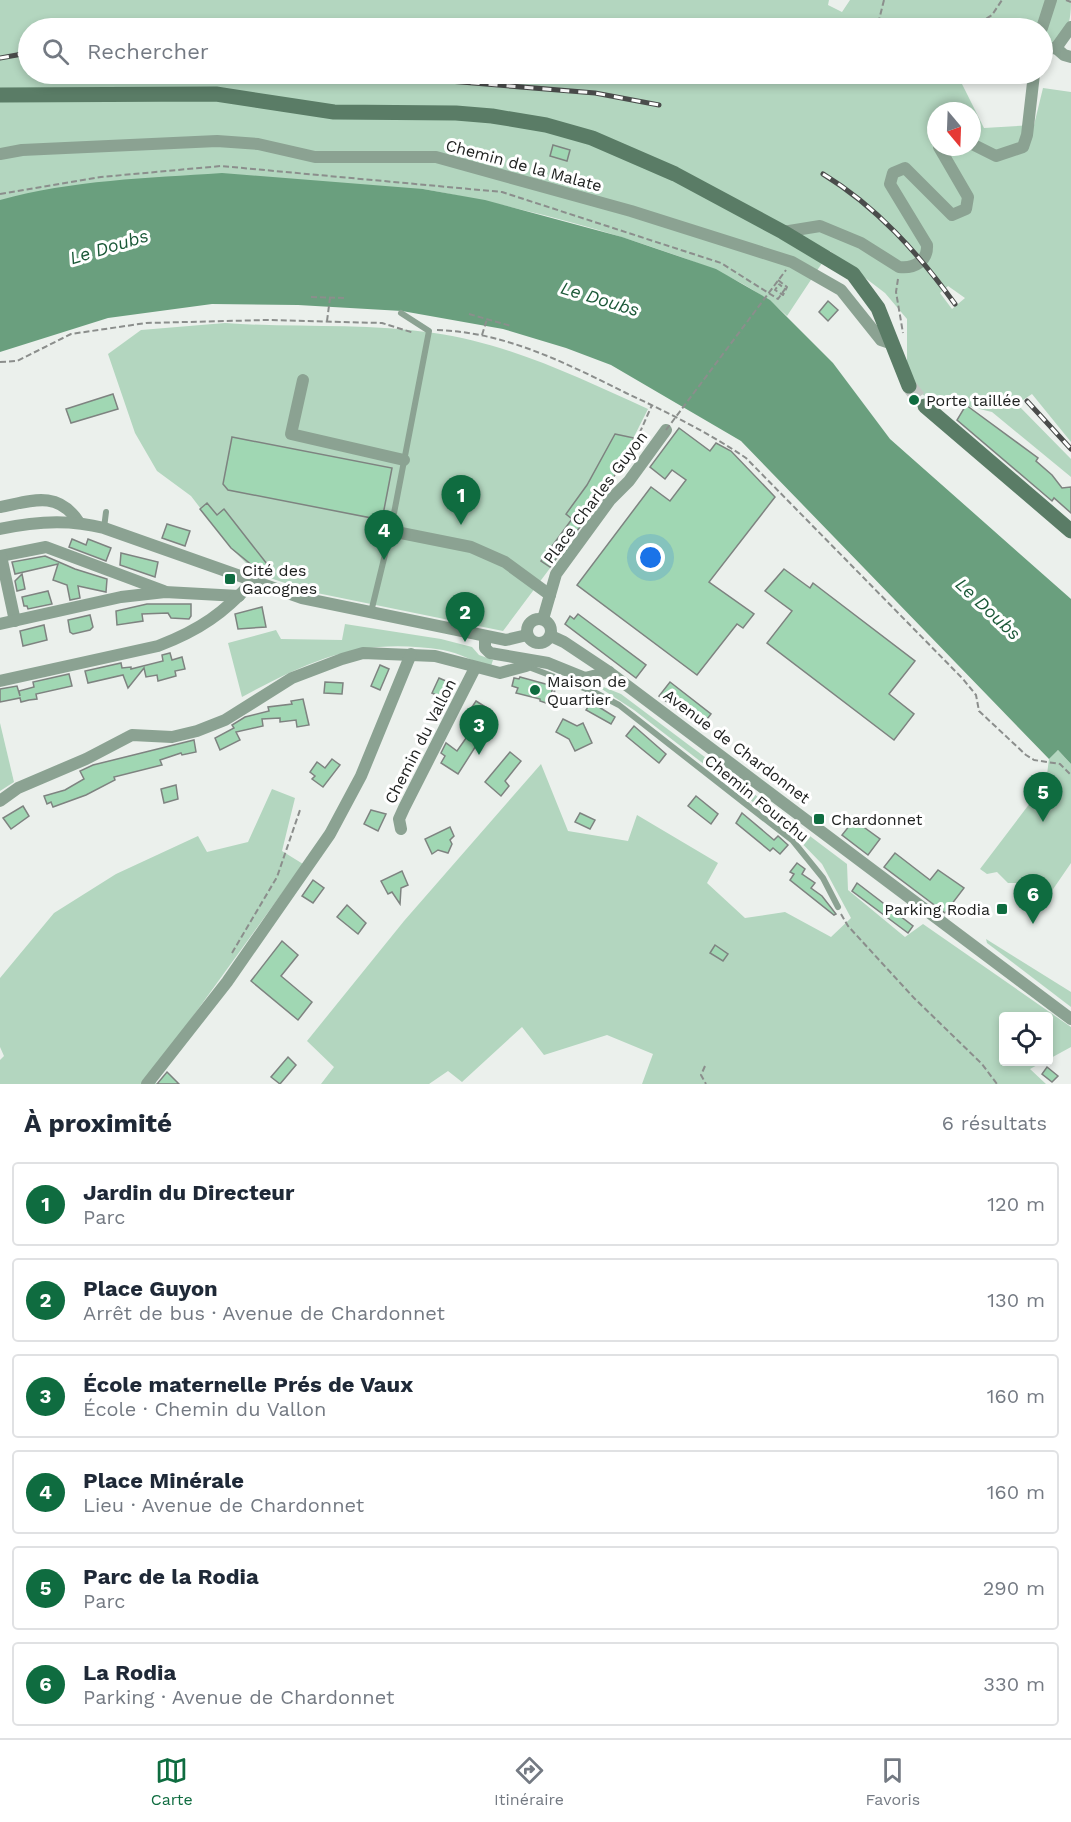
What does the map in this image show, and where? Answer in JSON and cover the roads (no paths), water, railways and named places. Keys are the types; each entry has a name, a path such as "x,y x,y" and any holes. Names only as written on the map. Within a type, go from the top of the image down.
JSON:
{"main road":[{"path":"0,95 216,94 334,112 456,113 523,120 592,138 644,159 783,232 853,274 874,302 909,386"},
{"path":"925,406 1071,531"}],"street":[{"path":"1045,18 1051,0"},
{"path":"1056,48 1071,27"},
{"path":"1053,48 1071,57"},
{"path":"981,148 996,156 1023,147 1027,135 1033,84"},
{"name":"Chemin de la Malate","path":"0,154 22,150 217,141 258,144 315,157 436,157 631,211 841,290 881,340 893,344"},
{"path":"783,232 820,226 861,243 899,267 906,268 918,263 927,251 924,239 890,184 893,173 905,168 952,215 966,209 969,202 968,197 944,156"},
{"path":"303,380 291,434 404,460"},
{"name":"Place Charles Guyon","path":"543,619 556,574 610,500 628,481 666,430"},
{"path":"0,507 38,499 58,502 67,507 78,521"},
{"path":"0,529 18,525 78,521 104,528 302,598 506,640 527,635"},
{"path":"391,531 471,547 505,561 550,595"},
{"path":"15,621 1,556 46,547 165,592"},
{"path":"0,681 158,646 212,621 254,580"},
{"path":"0,624 121,597 165,592 239,596"},
{"path":"543,619 551,628 551,636 545,642 536,643 527,635 527,627 532,621 543,619"},
{"path":"485,636 487,651 526,664"},
{"name":"Avenue de Chardonnet","path":"551,636 609,672 1071,1019"},
{"path":"0,801 18,788 86,759 132,735 172,737 216,724 292,678 342,658 363,653 435,656 500,673 526,664 548,663 585,678 609,672"},
{"path":"147,1084 227,982 330,834 364,767 411,654"},
{"name":"Chemin du Vallon","path":"401,829 399,819 404,808 475,668"}],"lane":[{"path":"371,612 391,531 429,331 401,313"},
{"path":"104,528 106,512"},
{"name":"Chemin Fourchu","path":"526,664 619,705 793,841 823,878 838,908"}],"water":[{"name":"Le Doubs","path":"222,173 423,189 485,200 622,237 716,269 770,300 833,363 890,439 1071,599 1071,764 1058,750 1049,759 741,441 611,365 566,348 503,329 402,311 298,305 212,304 108,318 0,352 0,200 82,184"}],"tunnel":[{"path":"909,386 925,406"}],"railway":[{"path":"0,58 18,55"},
{"path":"485,84 595,93 659,105"},
{"path":"823,174 879,216 911,249 955,304"},
{"path":"1027,401 1071,449"}],"place":[{"name":"Porte taillée","path":"914,400"},
{"name":"Jardin du Directeur","path":"461,525"},
{"name":"Place Minérale","path":"384,560"},
{"name":"Cité des Gacognes","path":"230,579"},
{"name":"Place Guyon","path":"465,642"},
{"name":"Maison de Quartier","path":"535,690"},
{"name":"École maternelle Prés de Vaux","path":"479,755"},
{"name":"Chardonnet","path":"819,819"},
{"name":"Parc de la Rodia","path":"1043,822"},
{"name":"Parking Rodia","path":"1002,909"},
{"name":"La Rodia","path":"1033,924"}]}
